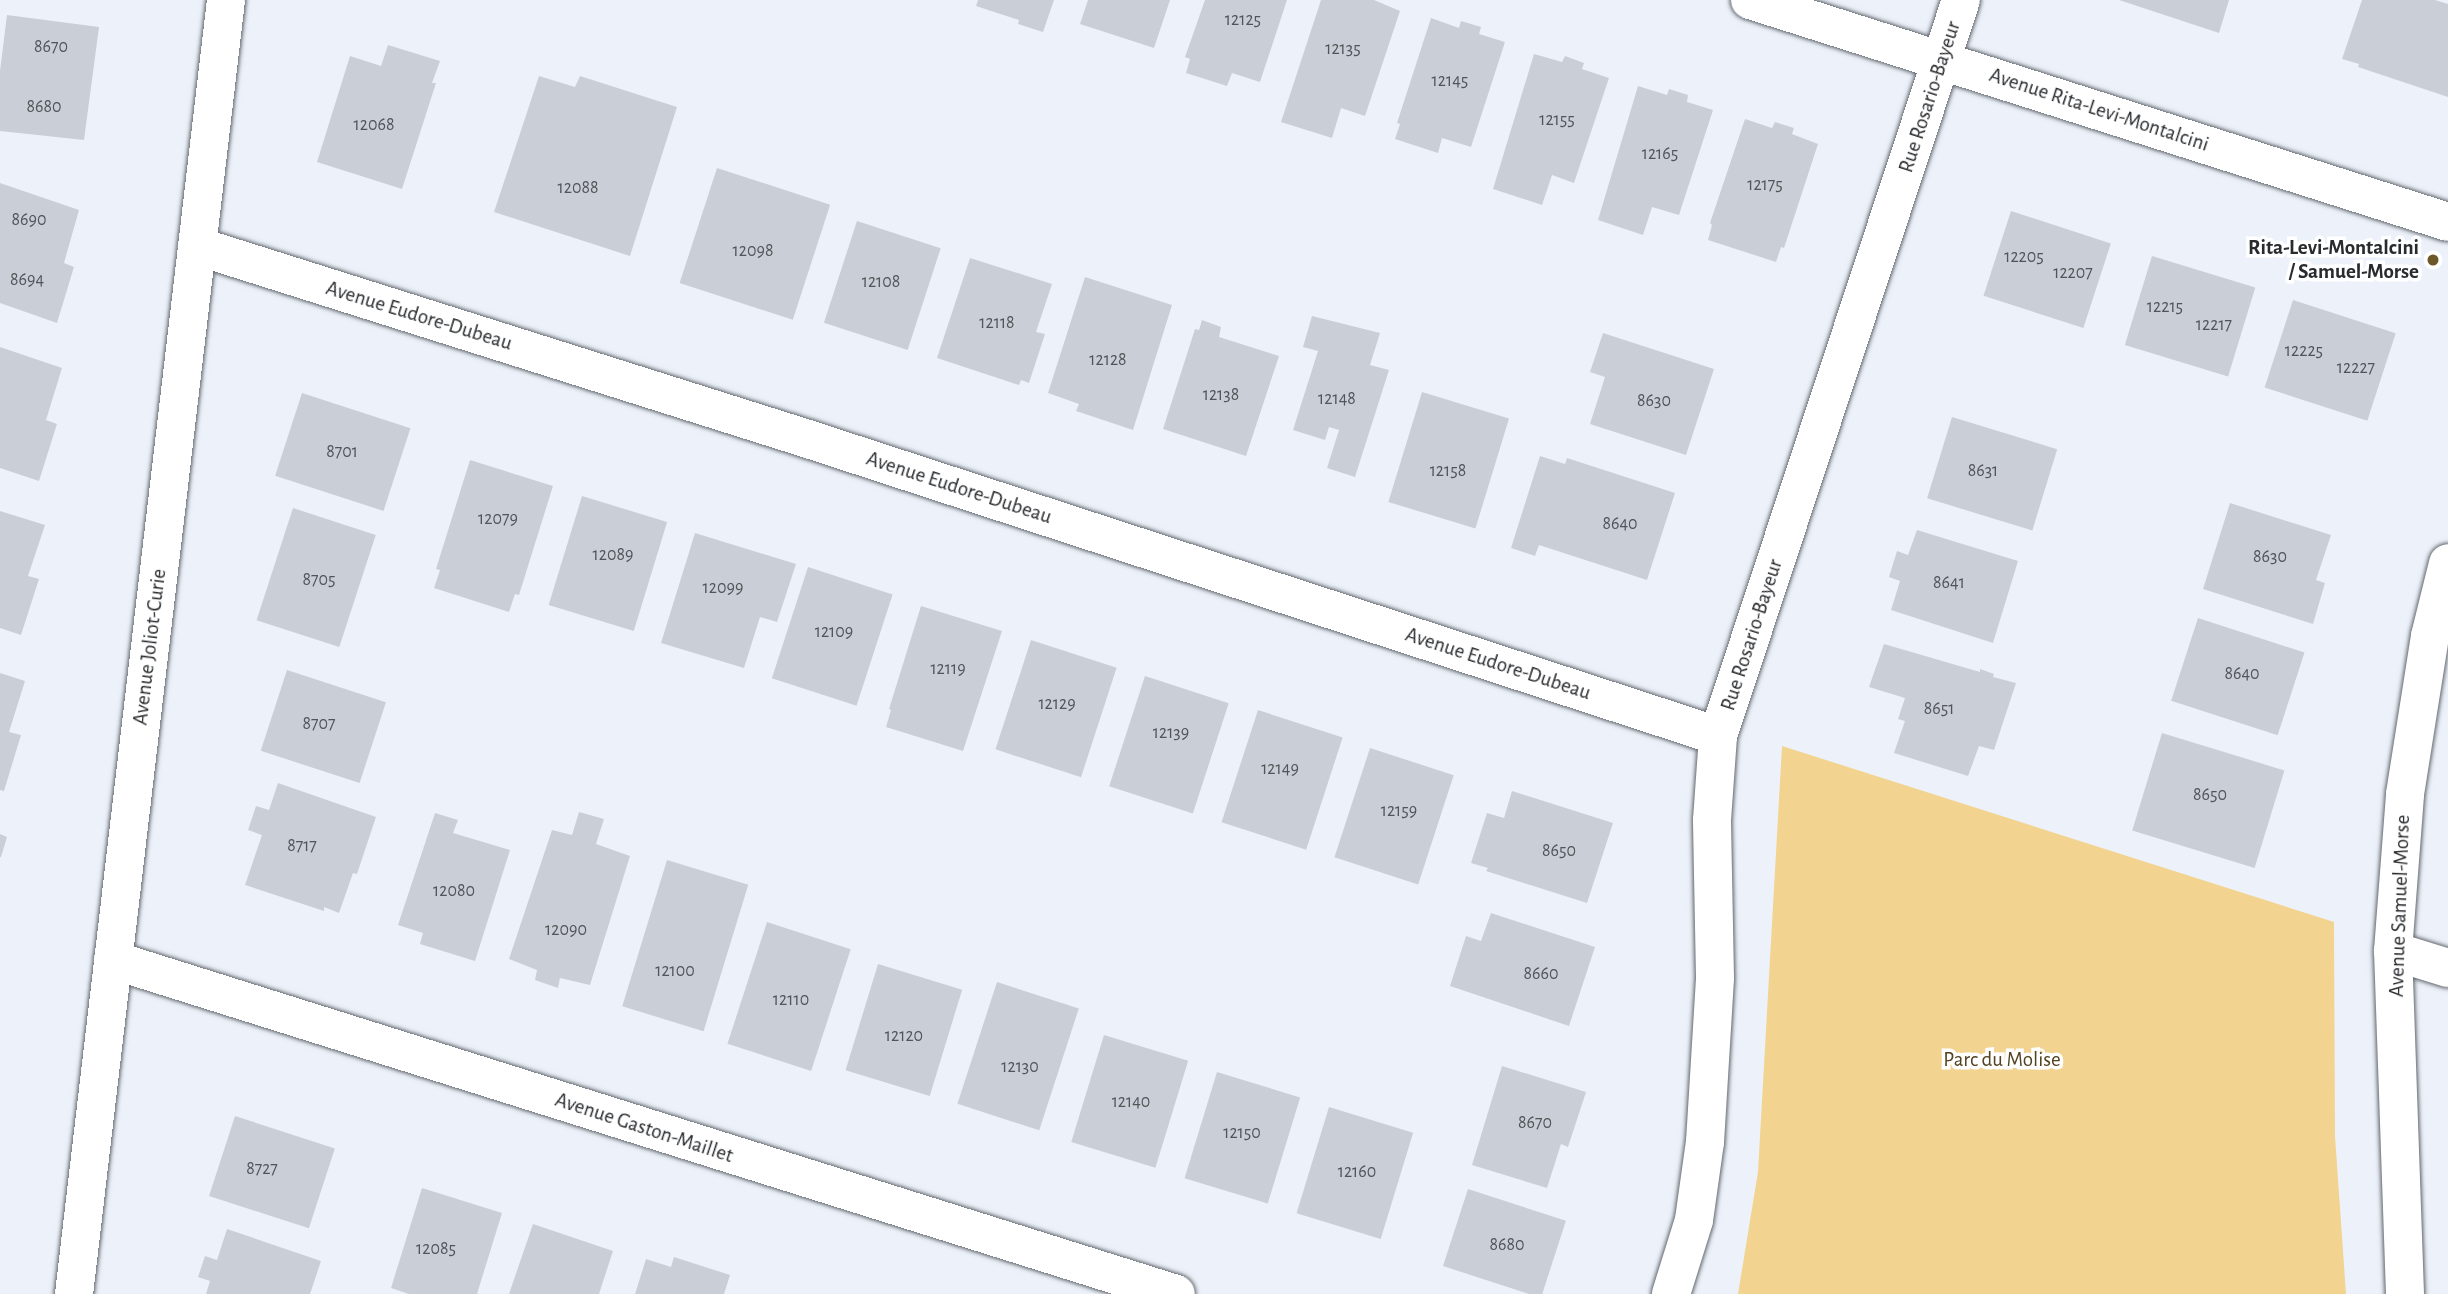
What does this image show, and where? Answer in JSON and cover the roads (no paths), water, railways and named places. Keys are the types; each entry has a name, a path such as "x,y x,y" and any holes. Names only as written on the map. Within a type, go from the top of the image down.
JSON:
{"street":[{"name":"Avenue Joliot-Curie","path":"74,1294 226,0"},
{"name":"Avenue Rita-Levi-Montalcini","path":"1750,0 2448,222"},
{"name":"Rue Rosario-Bayeur","path":"1671,1294 1694,1220 1705,1142 1714,978 1712,820 1718,736 1961,0"},
{"name":"Avenue Eudore-Dubeau","path":"197,246 811,440 1718,736"},
{"name":"Avenue Samuel-Morse","path":"2406,1294 2393,951 2405,794 2430,636 2448,564"},
{"path":"2393,951 2448,968"},
{"name":"Avenue Gaston-Maillet","path":"113,960 1176,1294"}],"place":[{"name":"Rita-Levi-Montalcini / Samuel-Morse","path":"2433,260"}],"park label":[{"name":"Parc du Molise","path":"2002,1060"}]}
